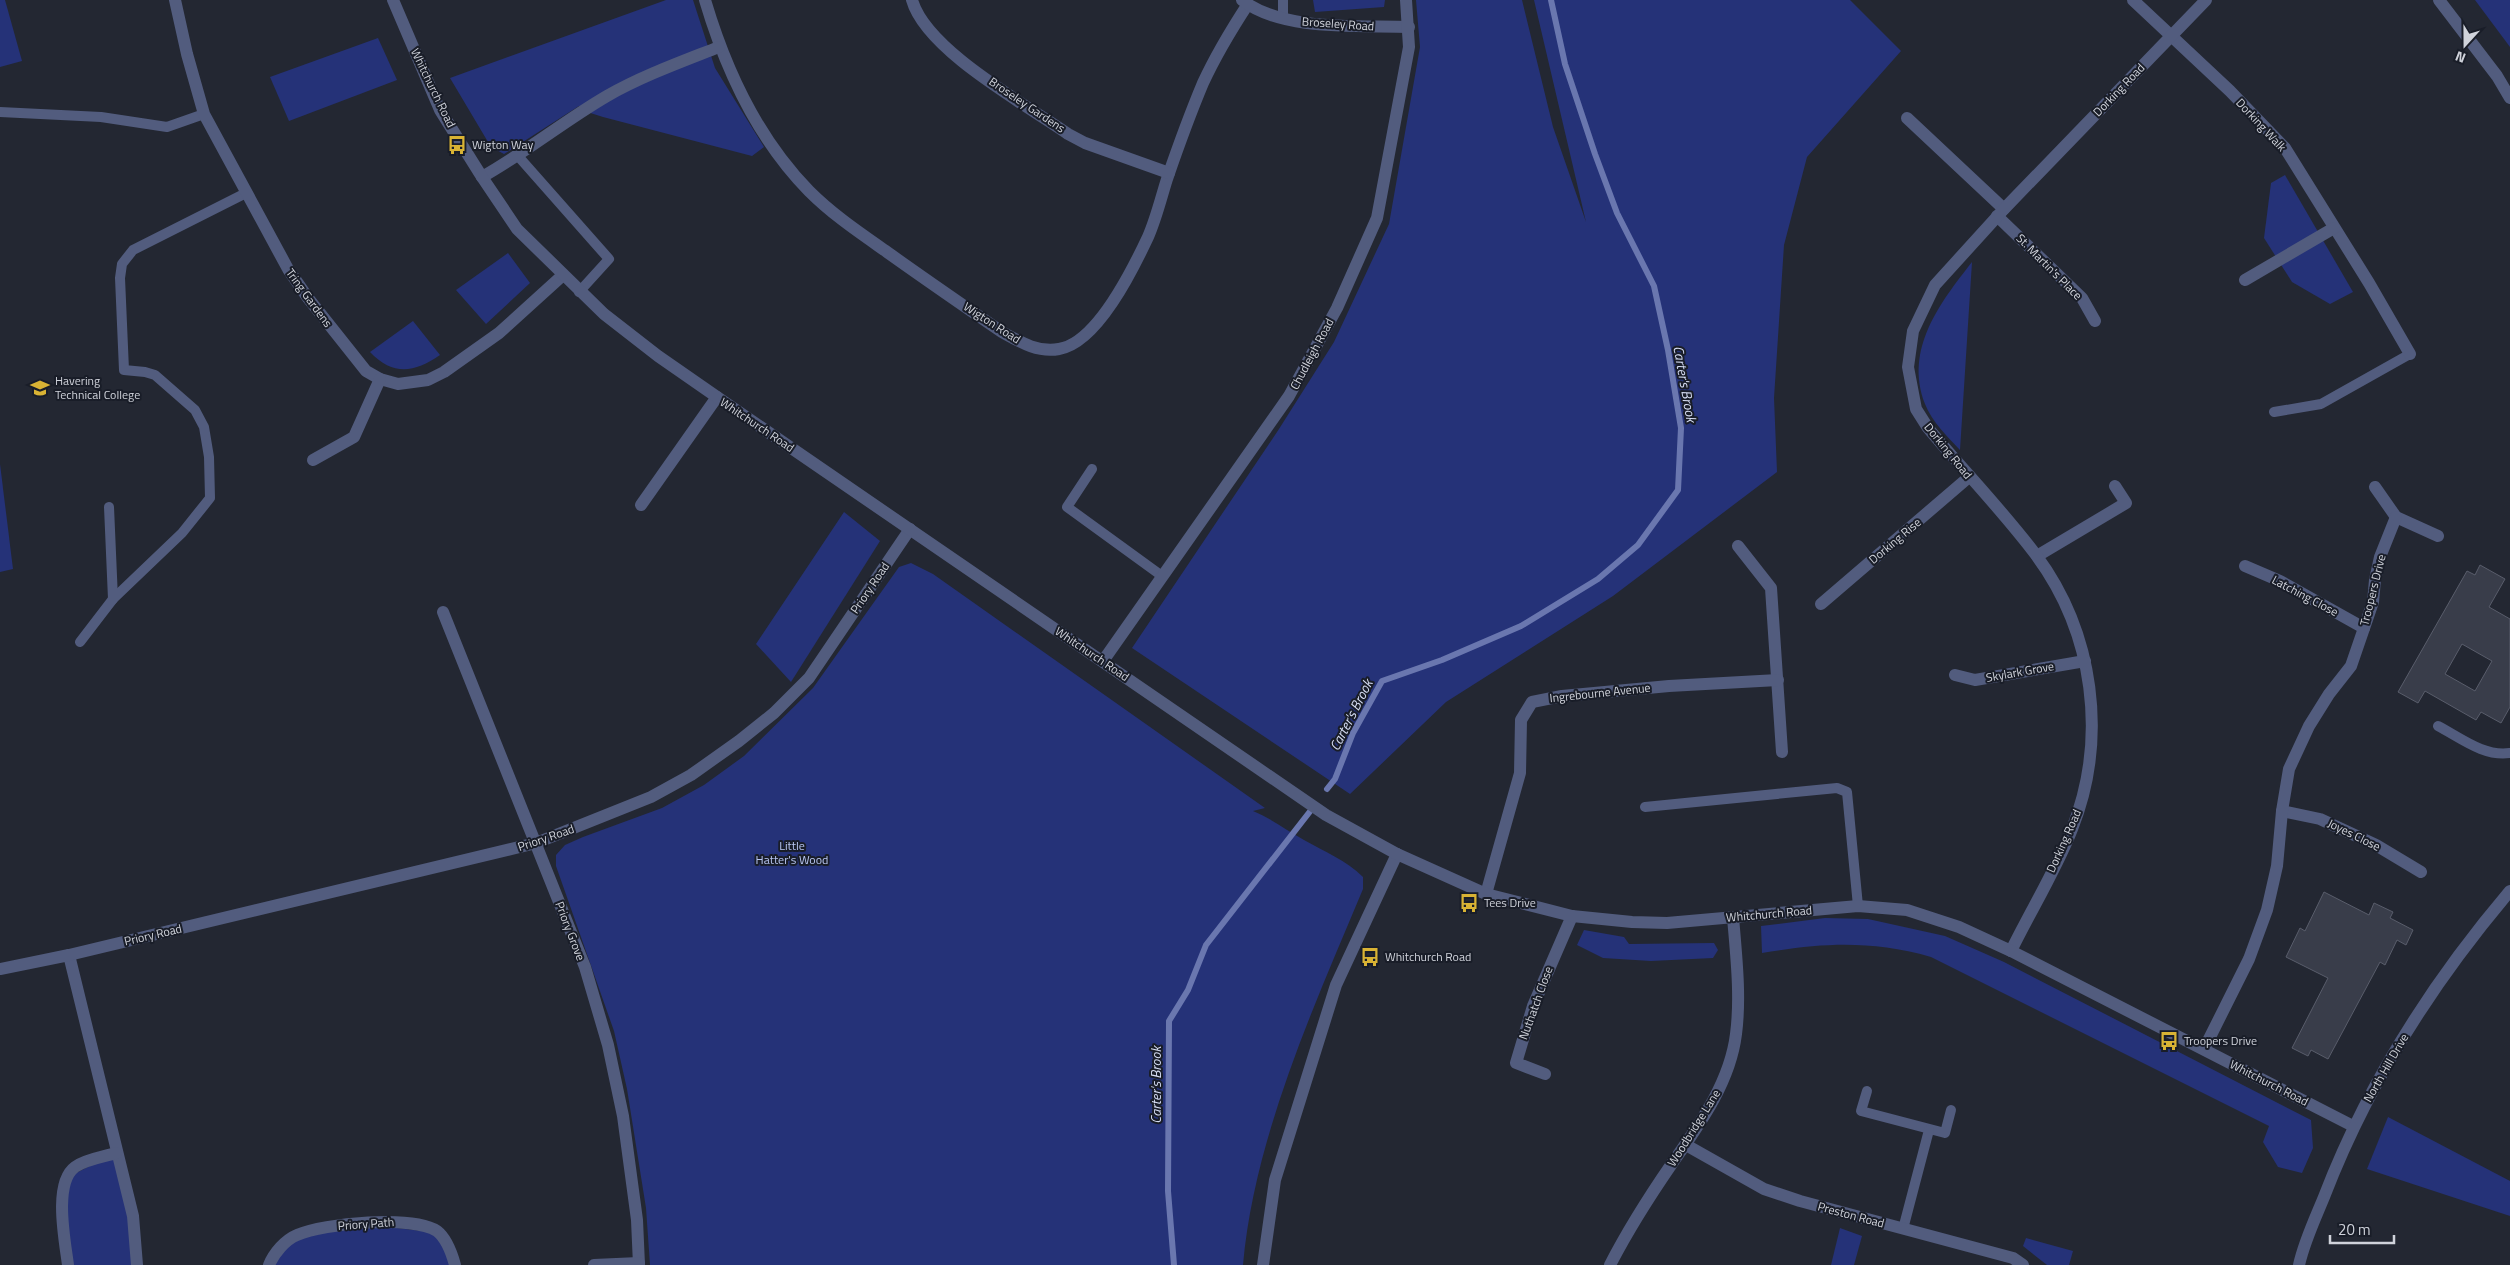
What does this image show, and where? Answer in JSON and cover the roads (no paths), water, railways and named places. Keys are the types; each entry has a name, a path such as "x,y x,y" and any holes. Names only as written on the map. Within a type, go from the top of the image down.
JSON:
{"street":[{"name":"Tring Gardens","path":"175,0 187,54 204,114 246,193 288,269 308,298 366,371 380,380"},
{"name":"Whitchurch Road","path":"394,0 440,110 482,178 517,228 579,292 604,314 658,356 716,397 1326,815 1397,854 1486,894 1572,916 1658,923 1858,906 1907,910 1959,927 2011,950 2353,1126"},
{"name":"Wigton Road","path":"706,0 719,47 741,97 770,143 808,191 845,222 1002,332 1025,345 1042,350 1060,350 1086,335 1097,324 1128,274 1149,235 1169,173 1203,84 1245,2"},
{"name":"Broseley Gardens","path":"912,0 924,26 942,46 1068,134 1085,143 1169,173"},
{"name":"Chudleigh Road","path":"1103,661 1289,396 1341,299 1377,218 1409,48 1406,0"},
{"path":"2133,0 2171,36"},
{"name":"Dorking Road","path":"2011,950 2072,830 2081,803 2092,727 2092,696 2085,660 2070,616 2037,556 1928,428 1916,409 1908,367 1909,348 1918,315 1935,285 2001,213 2206,0"},
{"path":"2439,0 2497,76 2510,98"},
{"name":"Broseley Road","path":"1245,2 1283,18 1304,23 1409,27"},
{"name":"Dorking Walk","path":"2171,36 2230,91 2284,148 2410,354"},
{"path":"482,178 607,96 646,77 719,47"},
{"path":"1908,118 2001,213"},
{"name":"St. Martin's Place","path":"2001,213 2082,298 2096,321"},
{"path":"2245,280 2334,228"},
{"path":"313,460 354,437 380,380 398,384 416,383 444,372 499,333 563,275"},
{"name":"Whitchurch Road","path":"641,505 716,397"},
{"name":"Dorking Rise","path":"1821,604 1969,477"},
{"path":"2037,556 2126,503 2115,486"},
{"path":"2375,488 2396,517 2438,536"},
{"name":"Troopers Drive","path":"2204,1049 2248,958 2267,910 2278,866 2282,811 2289,769 2299,744 2329,694 2351,666 2373,602 2374,580 2380,557 2396,517"},
{"name":"Priory Road","path":"0,969 69,955 536,844 651,797 691,775 774,713 809,678 910,529"},
{"path":"1738,546 1770,588 1782,752"},
{"name":"Latching Close","path":"2245,566 2280,581 2364,628"},
{"name":"Priory Grove","path":"443,612 585,968 608,1045 623,1116 637,1220 639,1264"},
{"name":"Skylark Grove","path":"1955,675 1974,680 2085,660"},
{"name":"Ingrebourne Avenue","path":"1486,894 1520,773 1521,720 1532,702 1547,698 1669,686 1778,680"},
{"name":"Joyes Close","path":"2282,811 2320,818 2376,845 2421,872"},
{"path":"1263,1265 1276,1180 1336,985 1397,854"},
{"name":"North Hill Drive","path":"2299,1265 2353,1126 2409,1026 2457,957 2510,891"},
{"name":"Nuthatch Close","path":"1545,1074 1516,1063 1533,1006 1572,916"},
{"name":"Woodbridge Lane","path":"1610,1265 1638,1216 1709,1108 1725,1075 1736,1034 1737,967 1733,916"},
{"path":"69,955 116,1153 133,1216 137,1265"},
{"name":"Preston Road","path":"1686,1144 1764,1188 1903,1229 2012,1258 2023,1265"},
{"path":"68,1265 63,1214 64,1186 74,1168 116,1153"},
{"name":"Priory Path","path":"269,1265 276,1251 296,1236 326,1227 399,1222 425,1225 439,1232 448,1248 454,1265"},
{"path":"594,1265 639,1264"}],"lane":[{"path":"1283,0 1283,18"},
{"path":"0,112 101,117 167,126 204,114"},
{"path":"518,156 609,259 579,292"},
{"path":"80,642 113,599 182,533 210,498 209,457 204,426 195,410 155,375 124,370 120,278 122,264 133,250 246,193"},
{"path":"2274,412 2321,404 2410,354"},
{"path":"1092,469 1067,507 1162,576"},
{"path":"109,507 113,599"},
{"path":"2438,726 2486,752 2497,755 2510,753"},
{"path":"1645,807 1837,788 1847,792 1858,906"},
{"path":"1867,1091 1861,1111 1929,1130 1945,1133 1951,1110"},
{"path":"1903,1229 1929,1130"}],"waterway":[{"name":"Carter's Brook","path":"1327,789 1335,779 1353,733 1382,681 1442,660 1521,626 1598,579 1638,545 1678,490 1681,428 1668,350 1654,286 1617,213 1595,154 1565,64 1551,0"},
{"name":"Carter's Brook","path":"1174,1265 1168,1191 1169,1021 1188,990 1206,945 1315,805"}],"place":[{"name":"Wigton Way","path":"457,145"},
{"name":"Havering Technical College","path":"40,388"},
{"name":"Tees Drive","path":"1469,903"},
{"name":"Whitchurch Road","path":"1370,957"},
{"name":"Troopers Drive","path":"2169,1041"}],"park label":[{"name":"Little Hatter's Wood","path":"792,853"}]}
